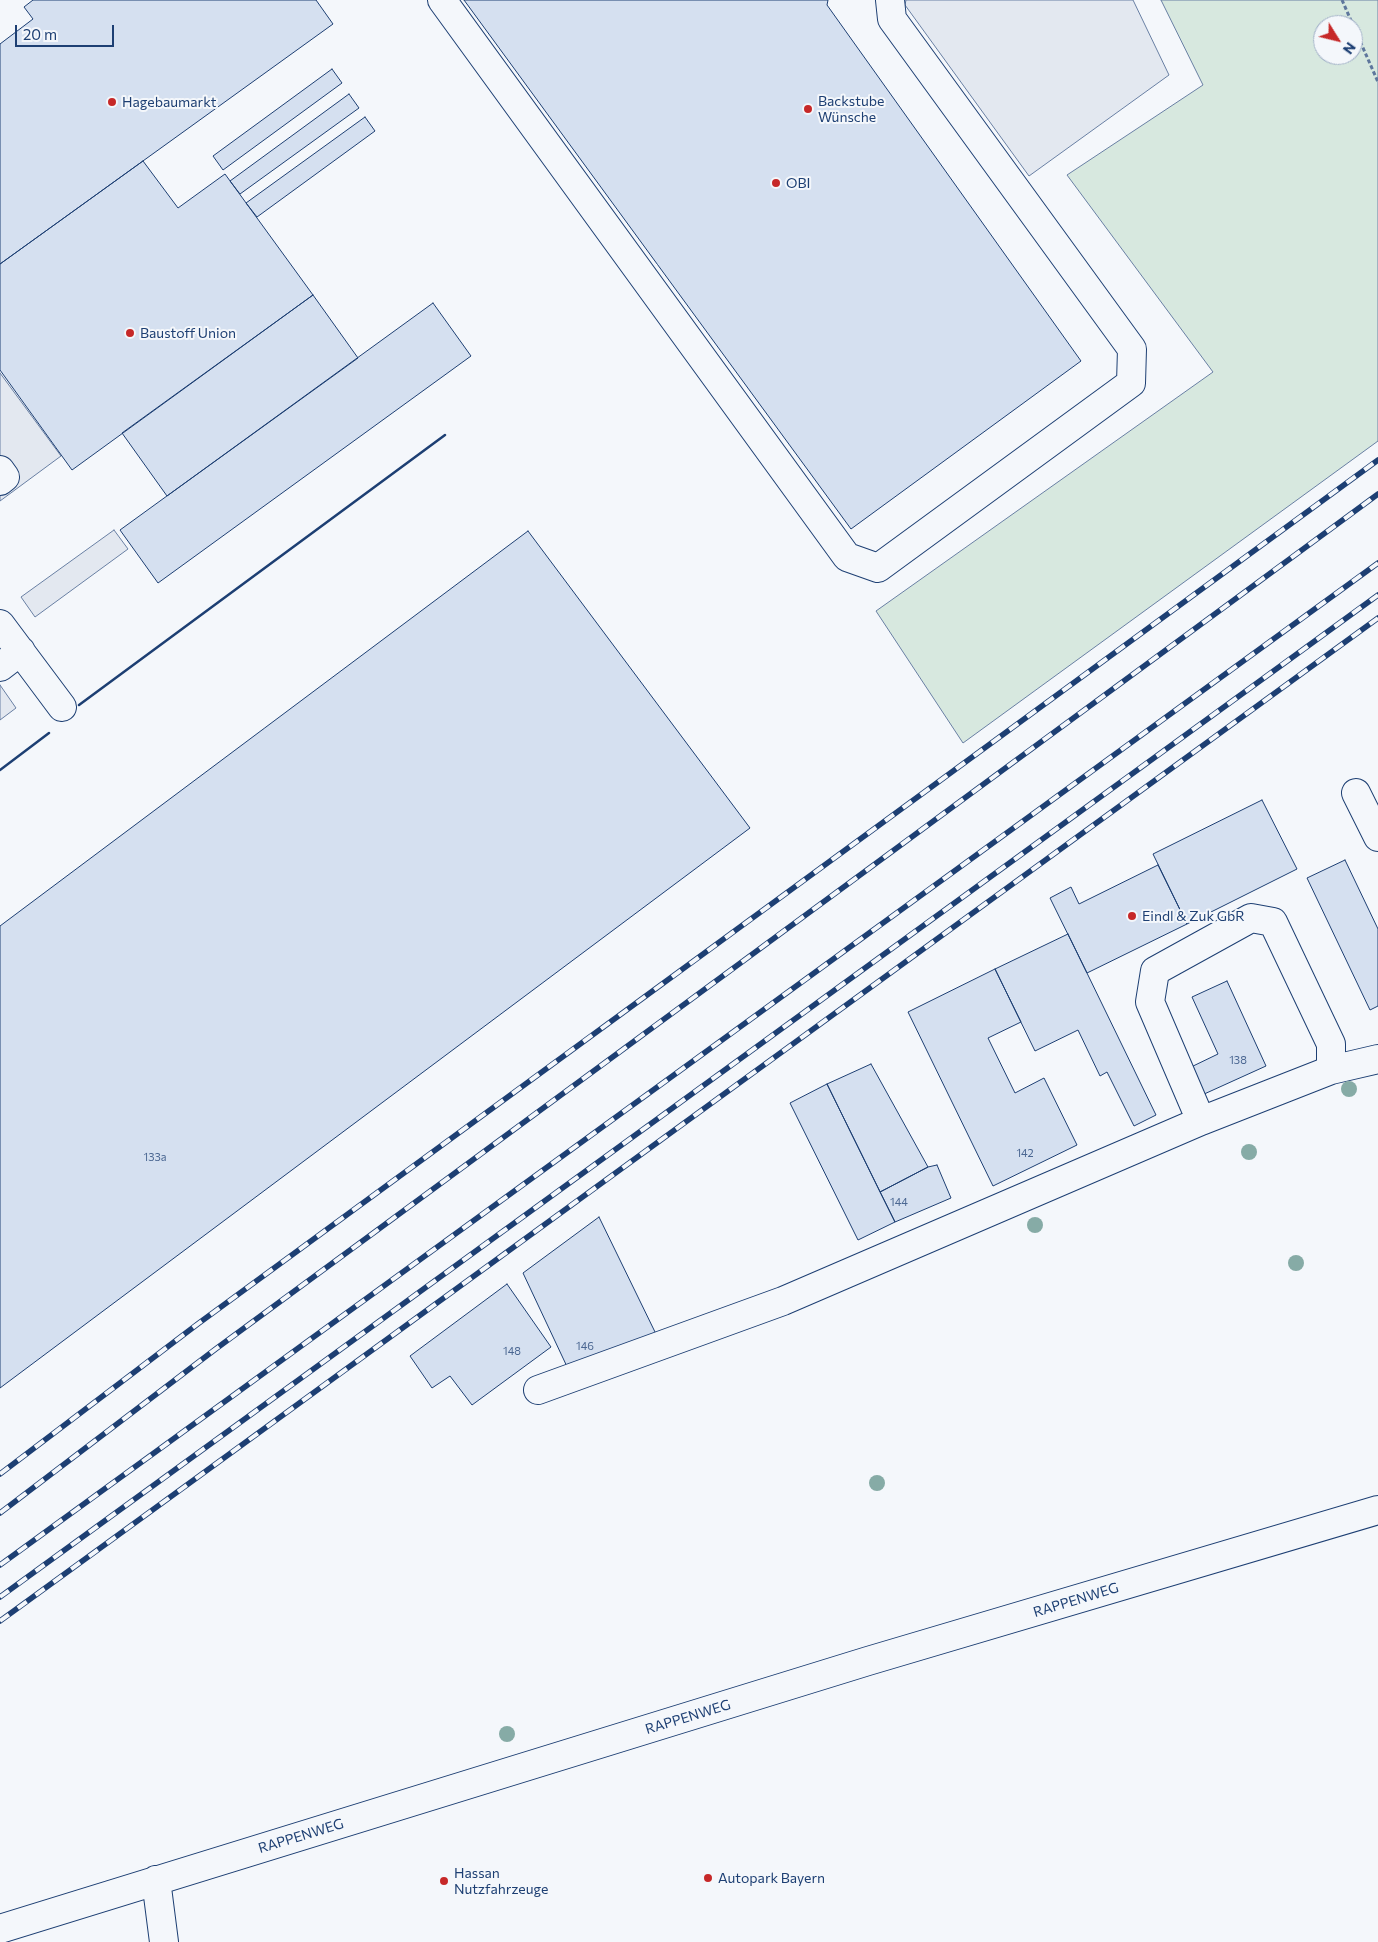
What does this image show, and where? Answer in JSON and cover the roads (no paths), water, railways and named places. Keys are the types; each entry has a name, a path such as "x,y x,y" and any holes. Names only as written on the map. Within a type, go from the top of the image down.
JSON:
{"street":[{"path":"442,0 846,557 878,568 1131,383 1132,349 892,20 890,0"},
{"path":"0,470 5,477 0,481"},
{"path":"0,624 10,659 62,707"},
{"path":"1356,793 1378,838"},
{"path":"1201,1121 1150,1002 1155,971 1251,918 1273,922 1332,1044 1331,1070"},
{"path":"538,1390 783,1301 1201,1121 1331,1070 1378,1059"},
{"name":"RAPPENWEG","path":"0,1928 859,1664 1378,1510"},
{"path":"156,1880 164,1942"}],"railway":[{"path":"0,1474 199,1323 1378,460"},
{"path":"0,1513 217,1348 1378,494"},
{"path":"0,1565 1378,563"},
{"path":"0,1597 1378,595"},
{"path":"0,1621 1378,618"}],"place":[{"name":"Hagebaumarkt","path":"112,102"},
{"name":"Backstube Wünsche","path":"808,109"},
{"name":"OBI","path":"776,183"},
{"name":"Baustoff Union","path":"130,333"},
{"name":"Eindl & Zuk GbR","path":"1132,916"},
{"name":"Autopark Bayern","path":"708,1878"},
{"name":"Hassan Nutzfahrzeuge","path":"444,1881"}]}
